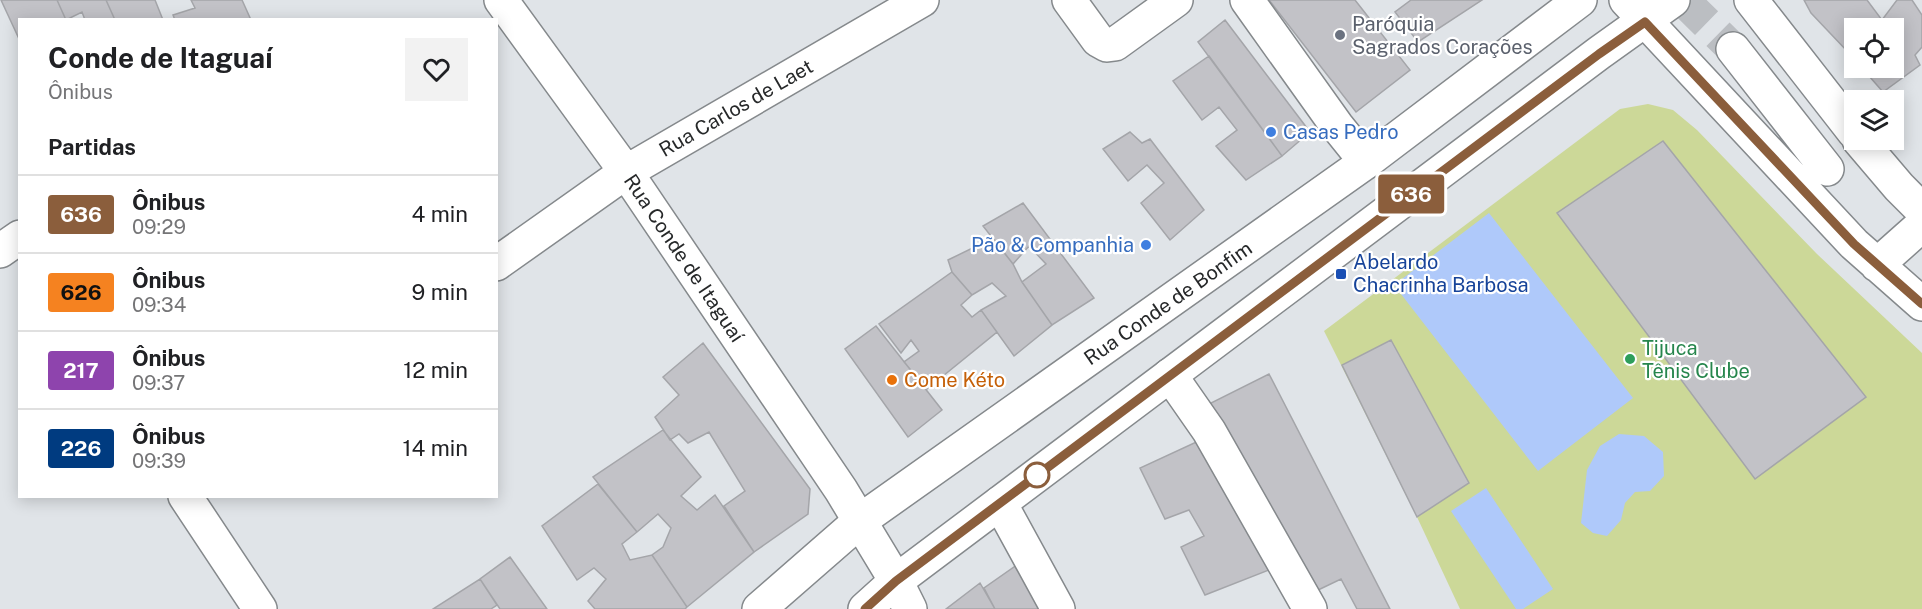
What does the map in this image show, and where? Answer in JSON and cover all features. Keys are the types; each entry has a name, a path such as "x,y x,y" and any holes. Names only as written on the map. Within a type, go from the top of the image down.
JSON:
{"street":[{"name":"Rua Conde de Itaguaí","path":"501,0 626,172 861,520 903,595"},
{"name":"Rua Carlos de Laet","path":"498,263 626,172 922,0"},
{"path":"1069,0 1098,40 1107,45 1115,44 1176,0"},
{"path":"1247,0 1337,126 1366,162"},
{"name":"Rua Conde de Bonfim","path":"759,609 861,520 1366,162 1580,0"},
{"path":"865,609 903,595 1000,503 1599,54 1636,11 1673,0"},
{"path":"1751,0 1841,154 1854,244 1922,304"},
{"path":"1636,11 1841,154 1899,187 1922,210"},
{"path":"1877,265 1922,225"},
{"path":"0,250 18,238"},
{"path":"1170,375 1209,431 1310,609"},
{"path":"186,498 260,609"},
{"path":"1000,503 1059,609"}],"green space":[{"name":"Tijuca Tênis Clube","path":"1648,104 1673,110 1697,130 1817,254 1922,353 1922,609 1460,609 1417,517 1324,331 1620,109"}],"water":[{"path":"1489,213 1633,398 1538,471 1394,285"},
{"path":"1619,434 1644,436 1663,452 1664,476 1650,491 1635,492 1625,503 1621,520 1607,536 1593,533 1581,523 1587,470 1600,446"},
{"path":"1486,488 1553,589 1523,609 1516,609 1451,511"}],"building":[{"path":"1,0 57,0 65,18 18,18 18,37"},
{"path":"57,0 106,0 114,18 84,18 82,12 65,18"},
{"path":"106,0 155,0 162,18 114,18"},
{"path":"191,0 242,0 250,18 174,18 173,15 195,8"},
{"name":"Paróquia Sagrados Corações","path":"1269,0 1355,0 1410,70 1356,112"},
{"path":"1411,0 1482,0 1418,42 1395,12"},
{"path":"1804,0 1867,0 1880,18 1844,18 1844,48 1811,13"},
{"path":"1897,0 1912,0 1922,15 1922,47 1915,55 1920,65 1904,77 1904,18 1884,18"},
{"path":"1225,20 1310,132 1282,156 1198,42"},
{"path":"1209,56 1282,156 1246,180 1216,146 1237,130 1219,107 1202,120 1173,81"},
{"path":"1871,78 1902,78 1886,90 1881,90"},
{"path":"1130,132 1142,143 1150,139 1204,210 1170,240 1141,203 1164,183 1147,165 1128,181 1103,149"},
{"path":"1663,141 1866,397 1755,479 1557,213"},
{"path":"1023,203 1094,298 1052,325 1022,282 1046,264 1029,246 1013,264 983,226"},
{"path":"993,238 1013,264 1022,282 1052,325 1014,356 981,310 1006,296 992,283 972,295 952,272 948,260"},
{"path":"952,272 972,295 961,305 972,317 981,310 997,332 927,389 904,362 919,351 911,340 901,353 879,324"},
{"name":"Come Kéto","path":"876,326 942,410 908,437 845,349"},
{"path":"1391,340 1469,483 1417,517 1342,365"},
{"path":"703,343 810,489 808,514 754,552 724,506 745,491 709,432 688,443 679,434 670,440 655,417 679,395 663,377"},
{"path":"1269,374 1390,609 1357,609 1341,579 1314,592 1205,406"},
{"path":"663,430 701,477 681,496 697,510 715,495 754,552 687,607 652,555 663,547 671,528 658,514 637,532 593,477"},
{"path":"1205,438 1274,568 1205,595 1181,547 1204,536 1189,510 1165,519 1140,468"},
{"path":"598,484 637,532 622,544 630,560 652,555 687,607 685,609 595,609 588,601 606,579 594,568 577,580 542,526"},
{"path":"510,557 547,609 500,609 480,579"},
{"path":"1021,562 1048,609 995,609 984,588"},
{"path":"480,579 497,605 491,609 433,609"},
{"path":"980,583 995,609 946,609"}],"tunnel":[{"path":"1683,0 1733,49"}],"bus line":[{"name":"636","path":"865,609 896,581 1599,54 1645,22 1854,244 1922,304"}],"place":[{"name":"Paróquia Sagrados Corações","path":"1340,35"},
{"name":"Casas Pedro","path":"1271,132"},
{"name":"Pão & Companhia","path":"1146,245"},
{"name":"Abelardo Chacrinha Barbosa","path":"1341,274"},
{"name":"Tijuca Tênis Clube","path":"1630,359"},
{"name":"Come Kéto","path":"892,380"}]}
